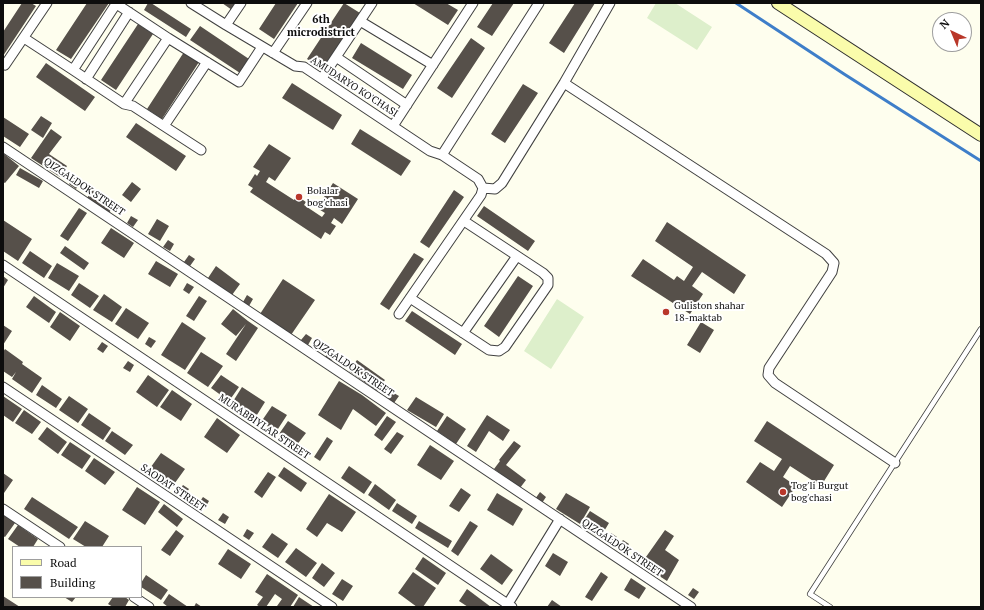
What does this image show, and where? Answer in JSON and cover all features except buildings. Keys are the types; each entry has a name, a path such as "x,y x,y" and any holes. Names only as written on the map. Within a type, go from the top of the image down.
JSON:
{"main road":[{"path":"778,3 981,135"}],"street":[{"path":"3,64 5,65 47,3"},
{"path":"73,70 115,3 239,82 262,47"},
{"name":"AMUDARYO KO'CHASI","path":"191,3 295,66 304,67 322,78 430,151 442,155 478,180 483,188"},
{"path":"226,25 241,3"},
{"path":"273,53 307,3"},
{"path":"442,155 539,3"},
{"path":"399,314 482,195 483,188 495,189 502,183 564,83 610,3"},
{"path":"322,78 360,21 369,4"},
{"path":"393,126 433,65 470,4"},
{"path":"86,79 129,12"},
{"path":"360,21 433,65"},
{"path":"24,38 124,104 133,106 201,150"},
{"path":"124,104 168,38"},
{"path":"336,57 407,104"},
{"path":"164,126 206,62"},
{"path":"564,83 826,254 834,263 832,272 769,368 768,375 775,383 895,463"},
{"name":"QIZGALDOK STREET","path":"3,147 691,607"},
{"path":"410,298 489,350 499,351 505,347 514,335 548,285 548,278 543,273 464,221"},
{"path":"463,333 517,256"},
{"name":"MURABBIYLAR STREET","path":"3,264 509,606"},
{"name":"SAODAT STREET","path":"3,386 332,607"},
{"path":"3,509 58,546"},
{"path":"509,606 560,519"},
{"path":"136,598 149,607"}],"lane":[{"path":"830,607 810,594 981,329"}],"green space":[{"path":"656,3 675,3 712,27 697,50 647,18"},
{"path":"557,299 584,317 551,369 524,351"}],"waterway":[{"path":"736,3 981,161"}],"place":[{"name":"Bolalar bog'chasi","path":"299,197"},
{"name":"Guliston shahar 18-maktab","path":"666,312"},
{"name":"Tog'li Burgut bog'chasi","path":"783,492"}],"district":[{"name":"6th microdistrict","path":"321,26"}]}
